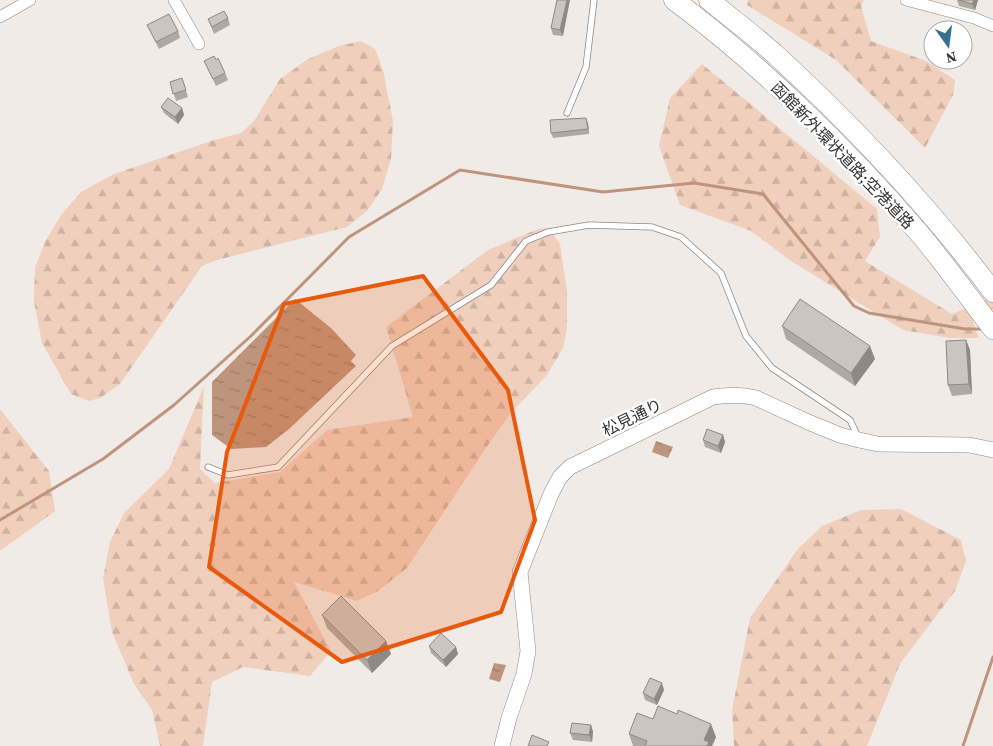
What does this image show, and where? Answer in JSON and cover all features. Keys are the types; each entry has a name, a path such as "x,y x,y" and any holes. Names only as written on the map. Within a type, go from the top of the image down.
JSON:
{"highway":[{"name":"函館新外環状道路;空港道路","path":"674,0 760,71 828,135 882,191 919,234 956,279 993,329"},
{"name":"函館新外環状道路;空港道路","path":"710,0 775,55 844,120 930,213 993,292"}],"street":[{"path":"0,16 30,0"},
{"path":"174,0 199,44"},
{"path":"906,0 974,18 993,26"},
{"name":"松見通り","path":"502,746 524,674 528,650 520,572 551,494 560,477 570,467 713,397 729,395 744,395 756,398 840,435 878,444 969,445 993,450"}],"lane":[{"path":"567,113 586,66 594,0"},
{"path":"208,466 228,475 278,467 392,346 491,285 526,241 548,232 589,225 652,227 681,237 722,273 746,336 772,368 850,420 859,440"}],"highlighted area":[{"path":"423,276 508,390 535,520 501,612 342,662 209,567 227,452 284,304"}],"green space":[{"path":"748,0 864,0 861,6 871,41 923,60 923,70 940,70 955,80 953,95 925,148 836,60 747,5"},
{"path":"361,41 375,49 383,70 393,121 391,159 382,189 367,211 347,227 217,260 202,266 120,384 100,398 89,401 71,394 42,343 34,301 35,268 45,242 61,215 81,192 114,174 214,140 241,133 254,121 280,79 308,59 339,46"},
{"path":"702,64 877,209 880,237 865,261 952,314 993,296 993,309 973,321 979,338 950,338 903,330 791,261 751,231 680,205 659,146 670,98"},
{"path":"549,228 560,244 567,291 567,328 563,348 547,375 510,414 407,568 378,591 357,601 294,582 331,651 310,676 243,667 212,682 203,746 160,746 152,710 134,684 112,632 103,578 110,542 124,513 169,469 204,386 200,469 215,483 280,472 327,430 413,417 386,327 488,250 538,229"},
{"path":"0,409 49,471 55,511 0,551"},
{"path":"901,509 961,540 966,561 955,591 900,664 867,746 734,746 732,710 750,618 797,550 822,526 861,510"}],"water":[{"path":"295,299 331,328 356,355 351,361 356,366 289,429 266,447 231,449 212,435 212,382"},
{"path":"656,441 673,447 668,458 652,452"},
{"path":"494,663 506,665 500,682 489,679"}],"building":[{"path":"557,0 567,0 560,30 551,28"},
{"path":"959,0 974,0 972,4"},
{"path":"224,11 228,18 212,27 208,19"},
{"path":"169,14 178,31 156,42 147,25"},
{"path":"214,56 216,60 218,58 225,73 213,79 204,61"},
{"path":"182,78 186,90 173,94 170,82"},
{"path":"168,98 182,108 175,117 161,107"},
{"path":"586,118 588,129 551,133 550,120"},
{"path":"800,299 870,346 851,373 782,326"},
{"path":"966,340 969,384 948,385 946,341"},
{"path":"707,429 723,435 718,446 703,440"},
{"path":"341,596 386,641 367,660 322,615"},
{"path":"441,633 456,647 443,660 429,646"},
{"path":"650,678 662,683 654,699 643,693"},
{"path":"658,706 677,714 678,710 711,724 704,740 709,742 707,746 645,746 647,741 629,734 637,713 653,719"},
{"path":"572,723 591,725 589,735 570,733"},
{"path":"532,735 549,742 547,746 528,746"}],"waterway":[{"path":"0,520 103,459 174,405 251,336 349,237 460,170 603,192 694,183 763,194 854,306 869,313 965,329 984,329"},
{"path":"963,746 993,657"}]}
